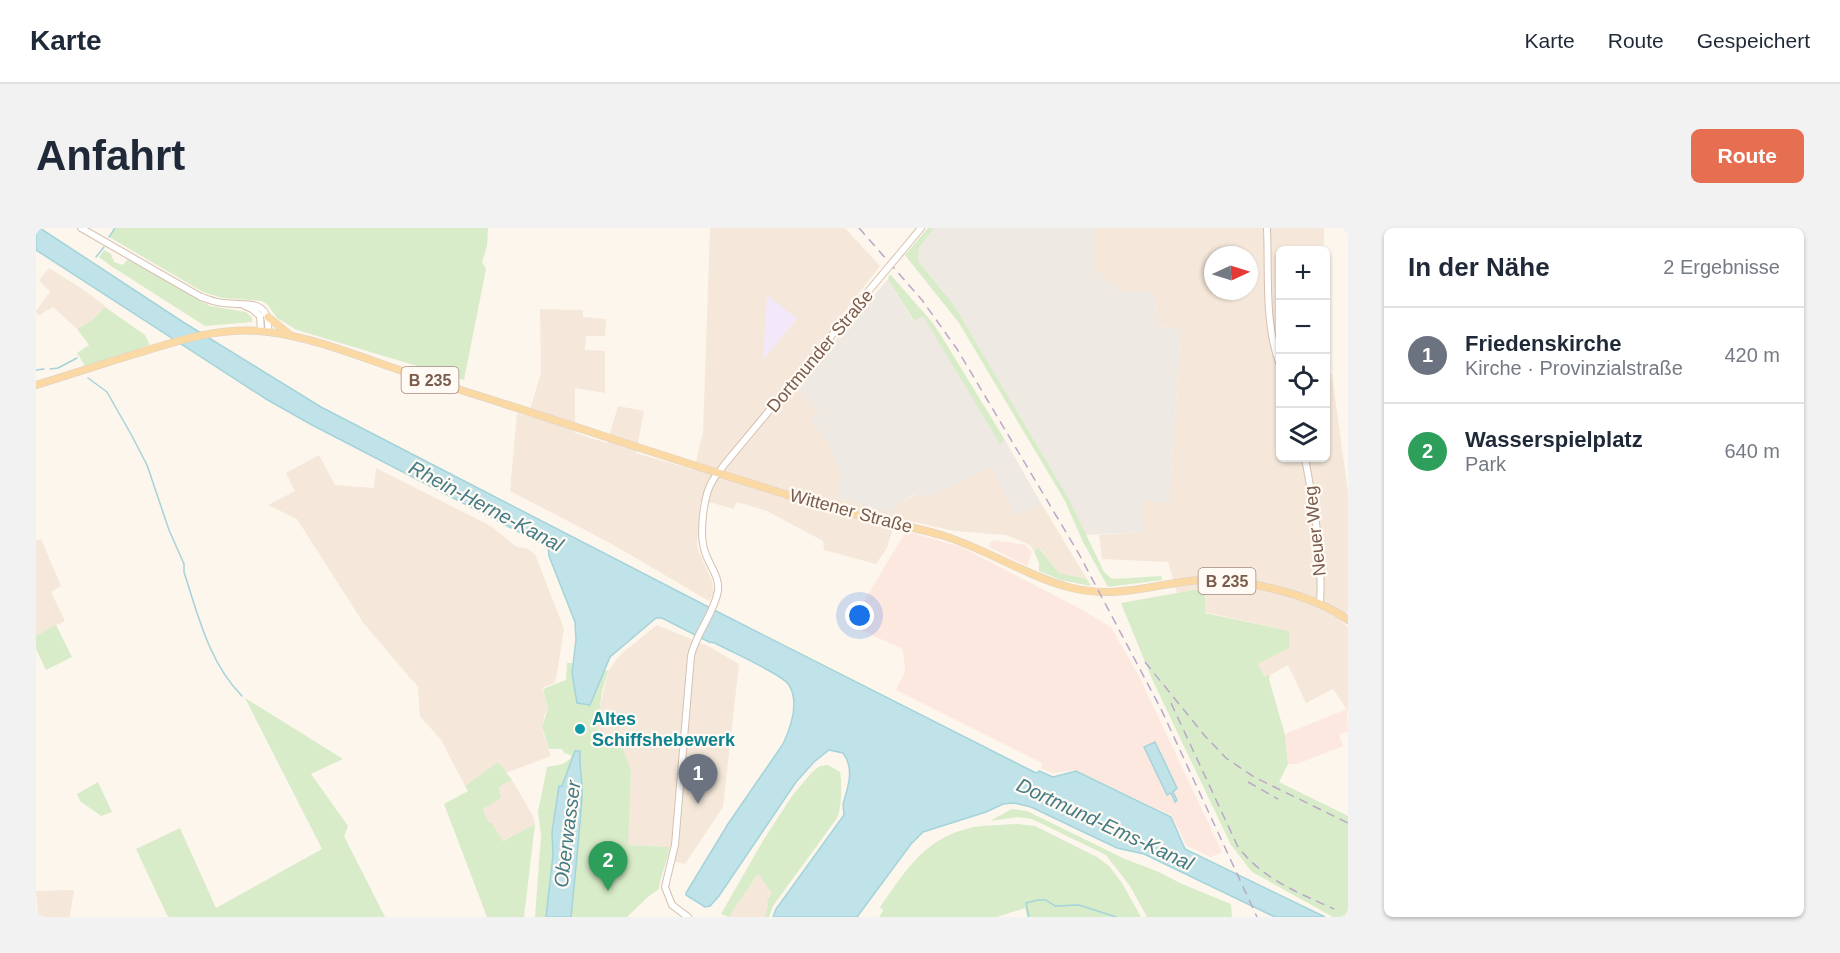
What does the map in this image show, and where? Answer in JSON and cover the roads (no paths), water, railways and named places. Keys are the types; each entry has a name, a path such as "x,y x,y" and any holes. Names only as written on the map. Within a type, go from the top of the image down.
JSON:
{"main road":[{"path":"81,228 201,297 218,302 255,304 268,317 264,332"},
{"name":"Dortmunder Straße","path":"688,917 672,905 666,894 665,884 675,845 691,656 696,638 713,606 718,590 718,584 704,552 702,530 708,490 719,473 921,228"},
{"path":"1267,228 1271,328 1277,354"},
{"path":"242,304 260,316 264,332"},
{"name":"B 235","path":"268,317 291,336"},
{"name":"B 235","path":"36,385 165,344 213,333 264,332 291,336"},
{"name":"Wittener Straße","path":"291,336 351,353 719,473 867,518 947,537 978,548 1035,576 1072,588 1102,593 1208,580 1240,583 1282,592 1320,604"},
{"name":"Neuer Weg","path":"1306,462 1318,527 1320,604"},
{"name":"B 235","path":"1320,604 1348,620"}],"water":[{"path":"36,228 40,228 183,322 321,407 1034,772 1039,771 1053,777 1076,771 1171,817 1185,849 1325,917 1275,917 1144,854 1117,848 1031,807 1014,803 1003,804 986,812 923,832 911,844 857,917 773,917 776,909 844,815 843,804 848,788 849,764 843,753 829,750 814,762 796,782 719,896 710,906 705,907 686,893 728,824 783,744 794,707 789,685 755,663 662,618 656,618 610,657 590,705 577,703 572,673 576,640 575,622 549,556 548,547 266,399 36,250"},
{"path":"1155,742 1177,788 1173,792 1177,800 1175,802 1171,793 1167,795 1144,747"},
{"name":"Oberwasser","path":"575,751 580,751 582,791 571,917 546,917 553,855 552,832 559,786 562,786"}],"waterway":[{"path":"109,237 115,228"},
{"path":"96,257 104,247"},
{"path":"50,369 58,368 77,358"},
{"path":"36,370 44,369"},
{"path":"88,378 107,392 147,465 169,530 184,564 184,572 206,638 221,669 242,696"},
{"path":"1029,917 1026,903 1038,900 1046,900 1055,906 1079,905 1116,917"}],"railway":[{"path":"859,228 922,300 957,349 1079,554 1161,709 1257,917"},
{"path":"1145,662 1205,736 1226,758 1254,777 1348,823"},
{"path":"1171,703 1238,847 1270,877 1334,909"},
{"path":"1248,782 1278,799"}],"place":[{"name":"Altes Schiffshebewerk","path":"580,729"},
{"name":"Friedenskirche","path":"698,804"},
{"name":"Wasserspielplatz","path":"608,891"}],"water label":[{"name":"Rhein-Herne-Kanal","path":"486,506"},
{"name":"Dortmund-Ems-Kanal","path":"1105,824"}]}
